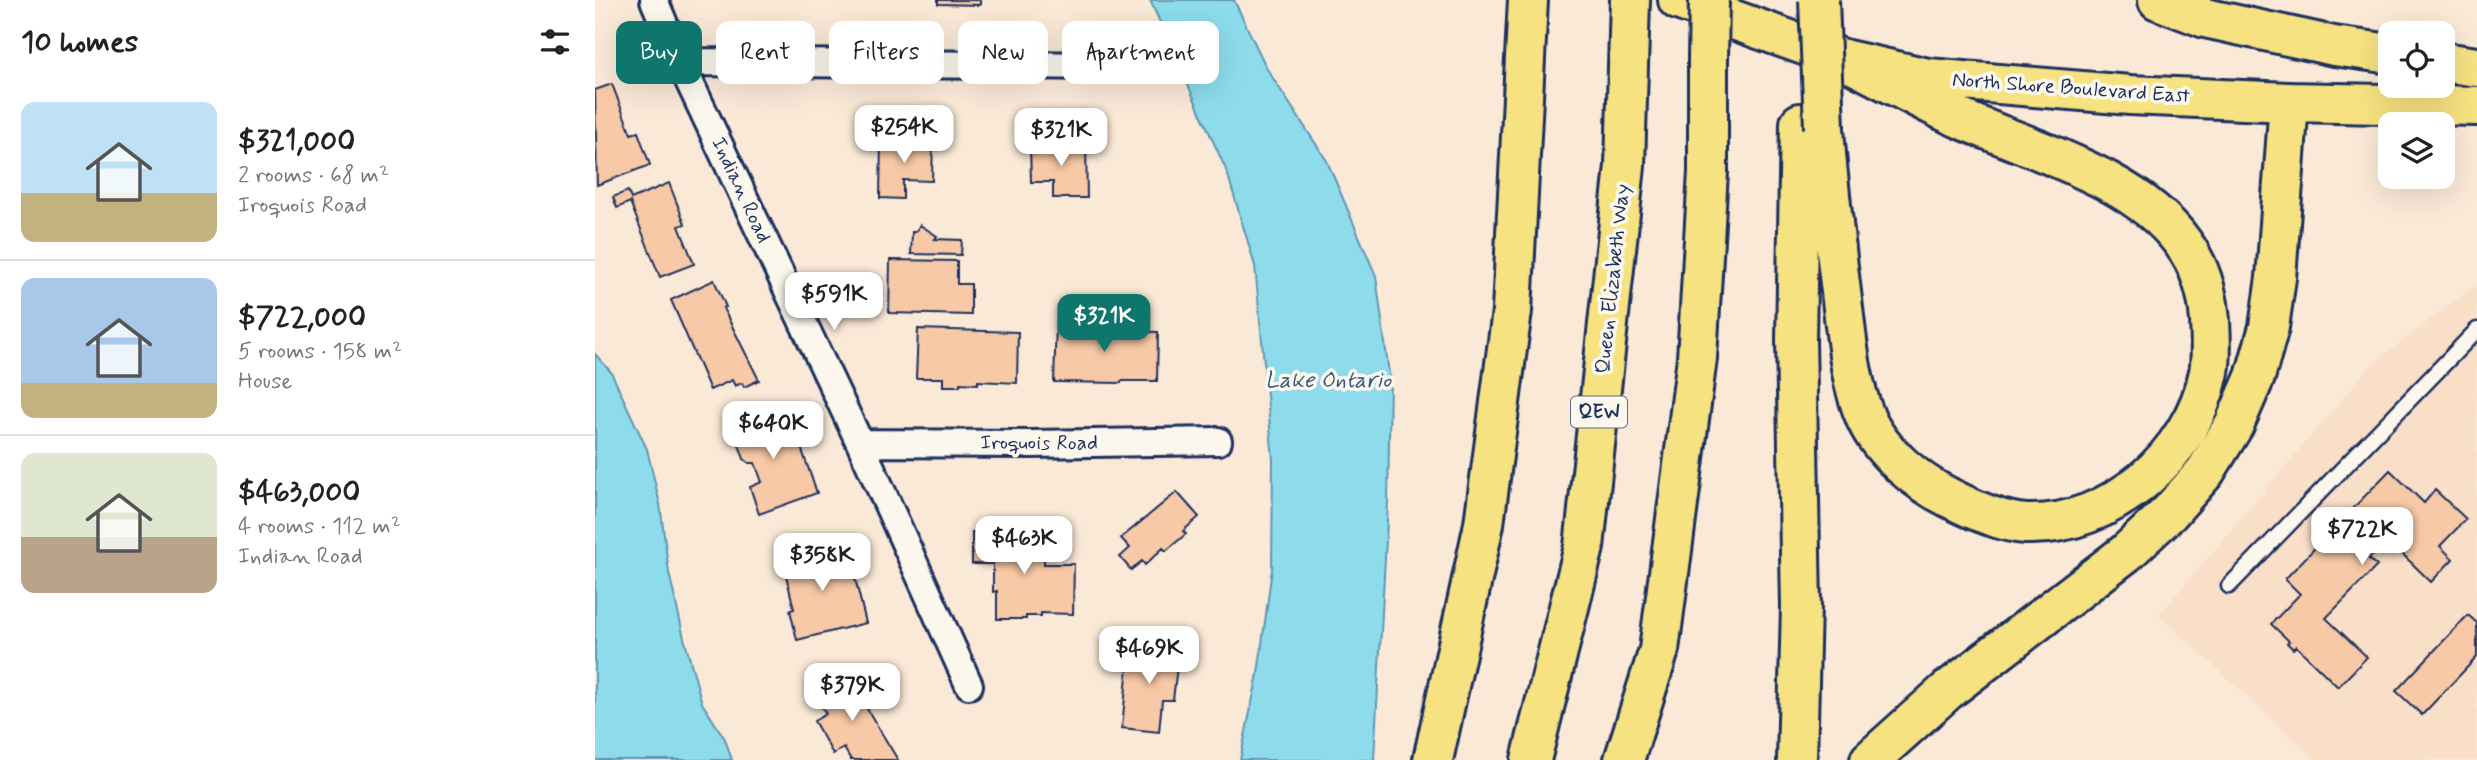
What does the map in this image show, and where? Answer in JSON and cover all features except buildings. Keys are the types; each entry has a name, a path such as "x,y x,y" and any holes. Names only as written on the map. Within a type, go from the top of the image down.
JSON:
{"main road":[{"name":"Queen Elizabeth Way","path":"1531,760 1584,547 1625,166 1630,0"},
{"name":"North Shore Boulevard East","path":"1678,0 1843,59 1928,78 2130,95 2477,106"},
{"path":"1623,760 1660,650 1697,358 1708,172 1709,0"},
{"path":"1802,0 1812,125 1828,188 1851,367 1866,419 1879,441 1923,484 1987,515 2025,524 2066,520 2108,505 2133,489 2159,465 2182,437 2199,403 2209,373 2209,307 2201,274 2183,243 2160,218 2119,187 2077,166 1957,116 1843,59"},
{"path":"1797,760 1801,606 1796,353 1819,0"},
{"path":"2158,0 2205,18 2334,46 2378,52"},
{"path":"1433,760 1488,498 1511,311 1527,16"},
{"path":"2455,64 2477,67"},
{"path":"1870,760 1948,691 2126,553 2169,513 2205,472 2239,413 2255,377 2269,327 2276,278 2288,102"}],"street":[{"name":"Indian Road","path":"654,0 663,21"},
{"path":"702,62 1062,66"},
{"name":"Indian Road","path":"690,84 860,443 969,685"},
{"name":"Iroquois Road","path":"860,443 1218,441"}],"lane":[{"path":"2229,586 2477,330"}],"shaded area":[{"path":"2477,284 2477,760 2316,760 2159,615 2372,364"}],"water":[{"name":"Lake Ontario","path":"1150,0 1234,0 1267,69 1327,161 1376,276 1390,381 1388,503 1374,760 1240,760 1258,674 1272,569 1273,460 1255,266 1227,172 1188,84 1219,84 1219,21 1159,21"},
{"path":"595,354 611,372 647,449 660,504 669,573 684,638 702,703 725,739 732,760 595,760"}]}
